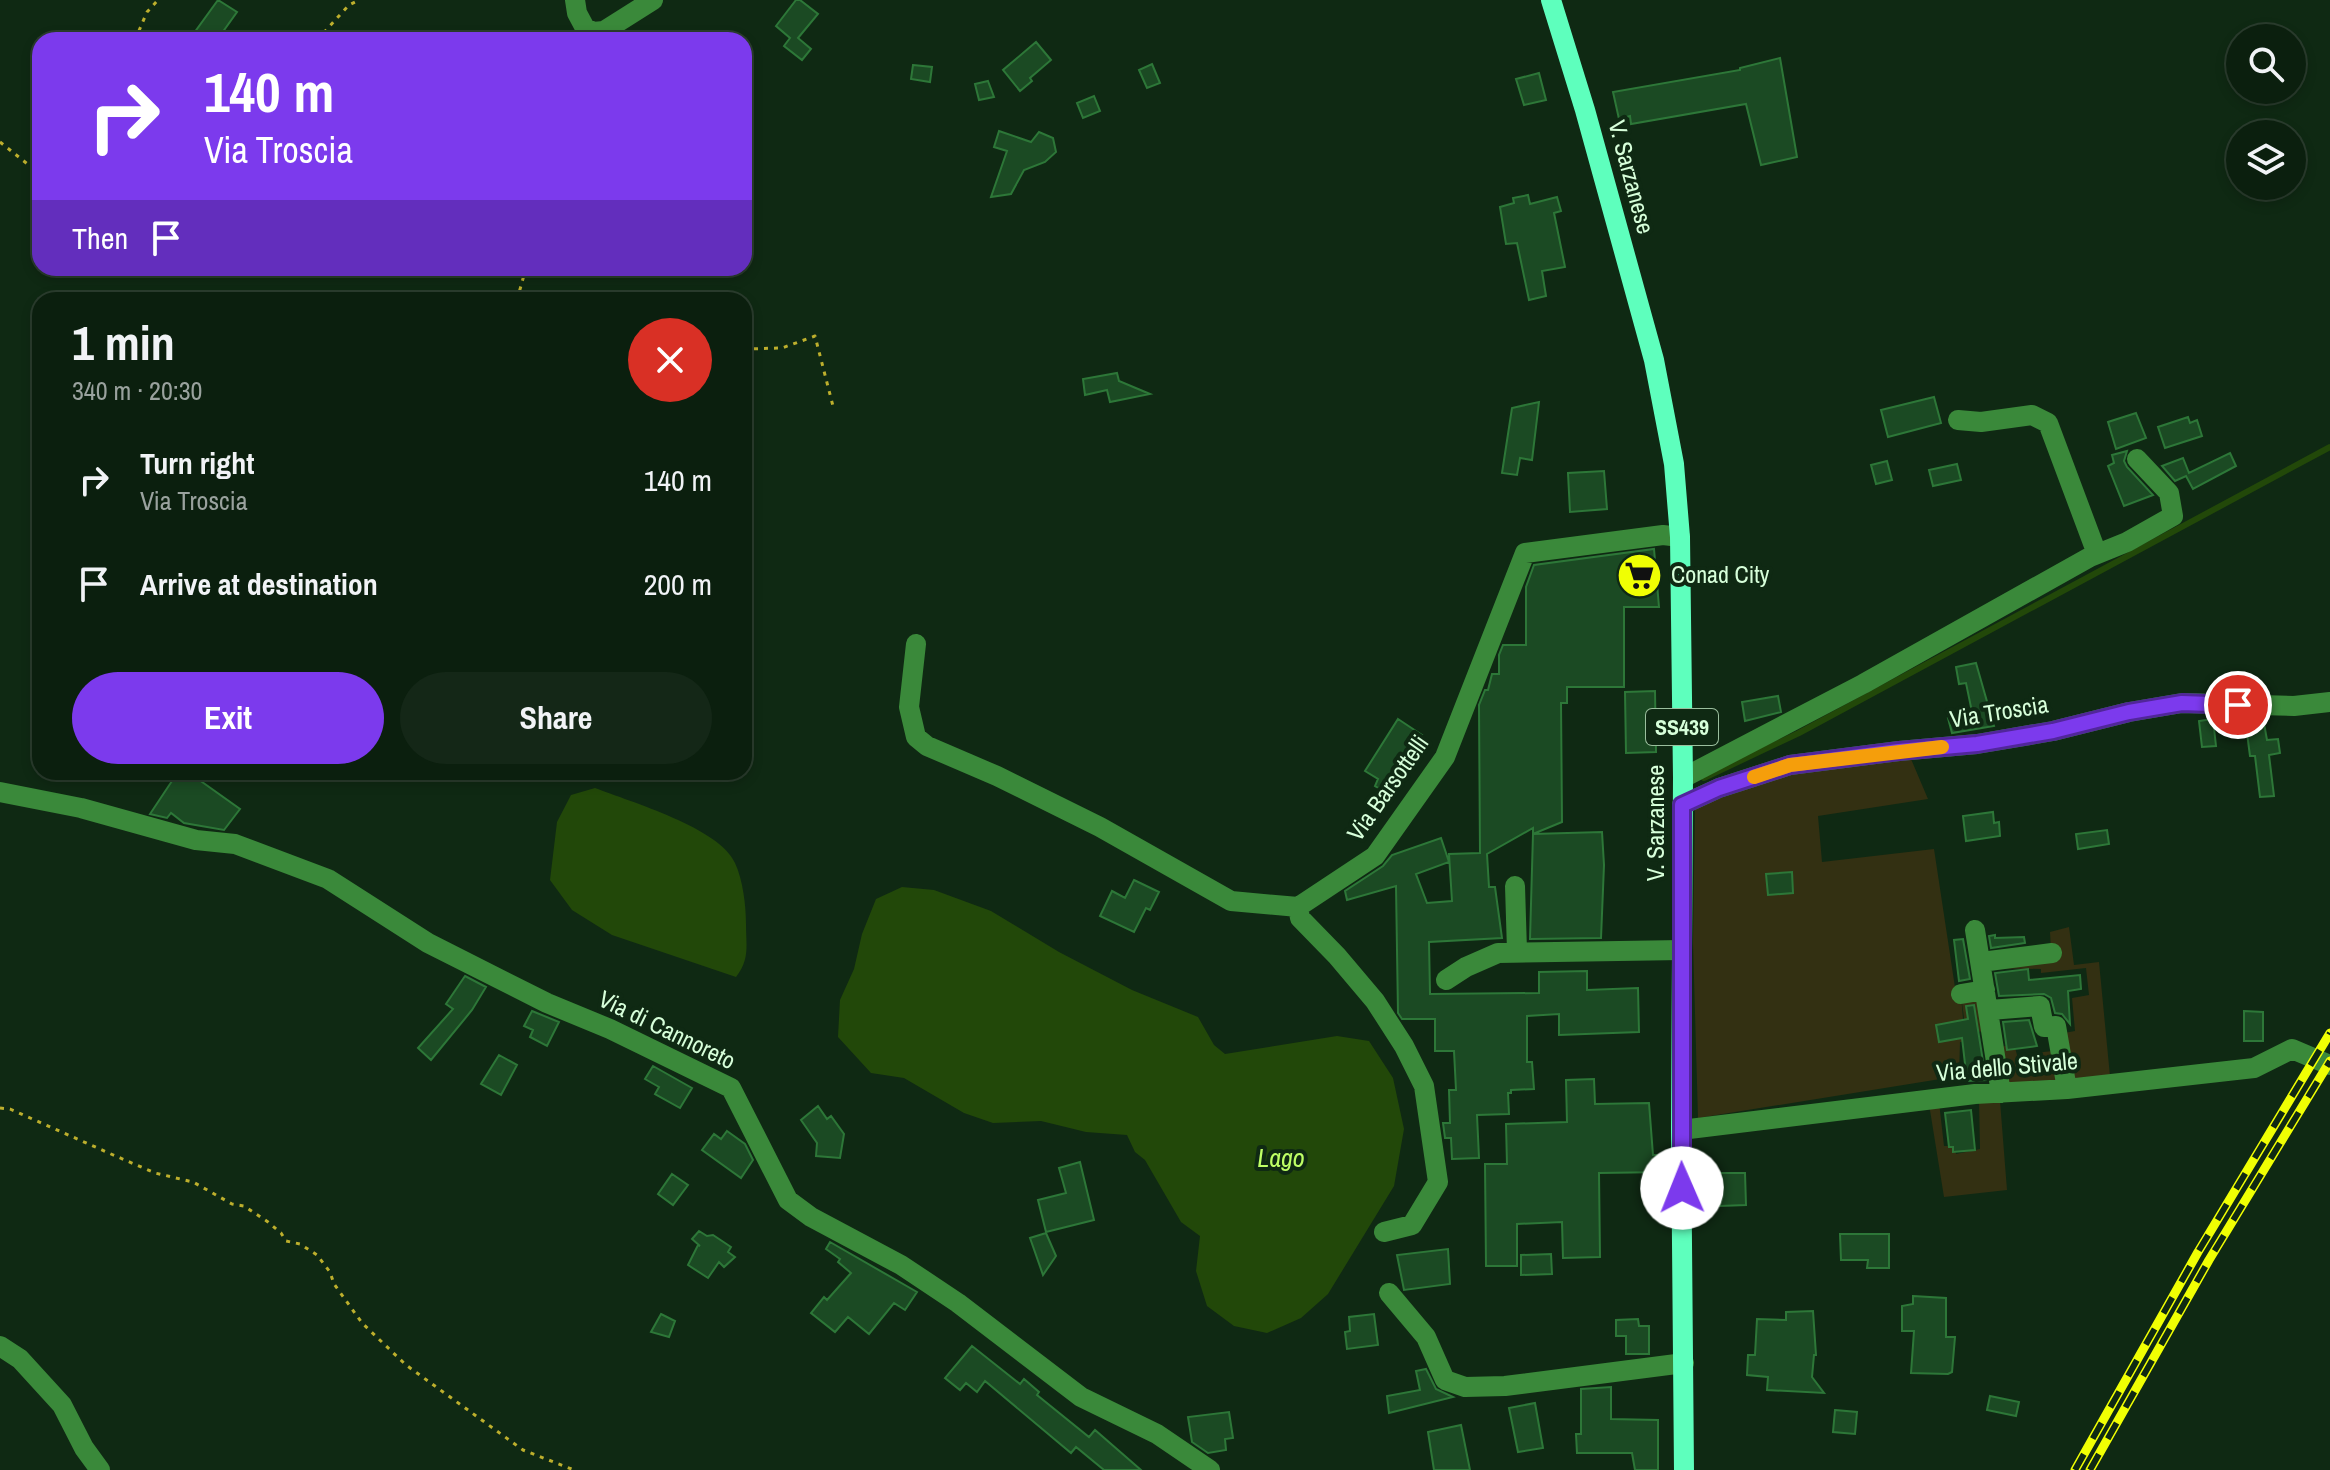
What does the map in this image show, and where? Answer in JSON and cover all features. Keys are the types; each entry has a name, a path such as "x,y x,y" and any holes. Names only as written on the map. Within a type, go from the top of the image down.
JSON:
{"main road":[{"name":"V. Sarzanese","path":"1551,0 1585,110 1654,360 1674,464 1680,537 1683,778 1681,1130 1684,1470"}],"street":[{"path":"575,0 577,13 585,28 593,32 604,31 653,0"},
{"path":"1958,420 1981,422 2032,415 2048,423 2097,554"},
{"path":"1683,778 2173,516 2169,493 2137,459"},
{"name":"Via Barsottelli","path":"1298,907 1375,856 1445,757 1525,553 1663,535 1680,537"},
{"path":"916,644 909,707 916,737 927,746 997,776 1100,827 1231,901 1298,907 1300,918 1375,1001 1404,1046 1424,1086 1438,1182 1412,1225 1384,1232"},
{"name":"Via Troscia","path":"1682,805 1719,788 1790,765 1977,744 2182,703 2294,706 2330,702"},
{"name":"Via di Cannoreto","path":"0,792 81,808 196,840 235,844 328,879 428,943 547,1003 610,1029 731,1088 788,1200 811,1217 901,1265 1020,1348 1081,1397 1157,1434 1210,1470"},
{"path":"1515,886 1517,951"},
{"path":"1975,930 2001,1093"},
{"path":"1446,980 1498,953 1682,950"},
{"path":"1981,962 2052,953"},
{"path":"1961,994 2040,1006 2044,1027 2056,1026 2067,1089"},
{"name":"Via dello Stivale","path":"1681,1130 1975,1094 2067,1089 2254,1068 2292,1049 2330,1065"},
{"path":"1389,1293 1426,1337 1445,1380 1465,1387 1505,1386 1684,1363"},
{"path":"0,1346 20,1359 62,1405 84,1448 100,1470"}],"path":[{"path":"138,32 147,12 158,0"},
{"path":"324,32 349,5 359,0"},
{"path":"0,142 32,168"},
{"path":"752,349 782,348 815,336 834,410"},
{"path":"0,1108 10,1109 84,1140 155,1173 193,1182 232,1204 244,1206 281,1233 286,1241 300,1244 317,1255 362,1323 406,1365 523,1450 574,1470"}],"shaded area":[{"path":"1911,759 1928,799 1818,816 1822,862 1934,849 1956,994 1974,992 1987,1031 1976,1032 1967,1041 1961,995 1965,1042 1960,1042 1959,1076 1698,1118 1693,943 1695,807 1790,774"},
{"path":"2069,927 2074,965 2099,962 2110,1076 2069,1080 2064,1033 2075,1031 2072,998 2089,995 2086,968 2041,973 2041,969 1981,968 2051,950 2050,932"},
{"path":"2014,1044 2017,1055 2053,1051 2059,1080 2006,1087 2001,1047"},
{"path":"1979,1100 2000,1101 2007,1190 1944,1197 1929,1104 1939,1102 1944,1146 1954,1146 1956,1154 1980,1149"}],"water":[{"path":"595,788 673,818 712,838 726,850 738,870 745,909 746,952 736,977 612,935 572,910 550,880 557,822 571,795"},
{"name":"Lago","path":"902,887 934,890 991,911 1059,952 1132,990 1198,1017 1214,1045 1225,1054 1337,1036 1369,1041 1393,1078 1404,1129 1394,1186 1328,1294 1301,1318 1267,1333 1234,1326 1207,1306 1196,1271 1200,1236 1181,1222 1127,1135 1086,1132 1041,1121 993,1123 964,1113 904,1078 871,1073 838,1037 840,1000 854,969 862,934 876,899"}],"building":[{"path":"218,0 237,12 223,32 195,32"},
{"path":"796,0 818,14 798,38 811,49 802,60 784,46 790,38 776,26"},
{"path":"1036,42 1051,60 1020,91 1003,70"},
{"path":"1780,58 1797,157 1761,165 1746,104 1631,124 1630,116 1619,119 1613,92 1740,70"},
{"path":"1152,64 1160,83 1147,88 1139,70"},
{"path":"913,65 932,67 930,82 911,79"},
{"path":"1539,73 1546,100 1524,105 1516,79"},
{"path":"988,81 994,97 979,100 975,84"},
{"path":"1094,96 1100,111 1083,118 1077,103"},
{"path":"999,131 1031,142 1039,132 1053,138 1056,152 1045,162 1024,170 1011,194 991,197 1007,151 994,147"},
{"path":"1528,195 1530,204 1557,197 1561,211 1554,213 1565,267 1542,271 1546,296 1529,300 1517,243 1506,244 1500,207 1514,203 1513,198"},
{"path":"1117,373 1119,381 1150,394 1110,402 1107,390 1085,395 1083,379"},
{"path":"1934,397 1941,423 1888,437 1881,410"},
{"path":"1539,402 1532,460 1520,458 1517,475 1502,473 1512,408"},
{"path":"2136,413 2146,438 2116,449 2108,422"},
{"path":"2188,417 2190,423 2197,420 2202,436 2165,448 2158,427"},
{"path":"2127,451 2124,461 2127,467 2153,495 2124,506 2108,466 2114,463 2112,455"},
{"path":"2230,453 2236,466 2193,489 2186,476 2175,481 2162,466 2183,458 2189,473"},
{"path":"1887,461 1892,480 1876,484 1871,465"},
{"path":"1957,464 1961,480 1933,486 1929,470"},
{"path":"1604,471 1607,509 1570,512 1568,473"},
{"path":"1654,549 1659,607 1624,607 1624,687 1567,687 1567,703 1561,703 1562,822 1533,834 1533,828 1487,854 1489,887 1495,887 1502,938 1429,942 1430,994 1539,993 1539,972 1587,971 1587,990 1638,988 1639,1032 1559,1035 1559,1014 1527,1016 1527,1062 1532,1062 1534,1089 1511,1090 1508,1093 1509,1114 1477,1115 1479,1158 1452,1159 1451,1138 1445,1138 1443,1123 1450,1123 1449,1090 1456,1090 1454,1051 1435,1051 1435,1019 1402,1019 1398,1013 1396,886 1347,900 1345,891 1383,866 1392,855 1441,838 1449,862 1416,874 1427,903 1452,901 1449,854 1480,853 1479,705 1485,690 1488,690 1492,674 1499,674 1499,655 1503,645 1526,645 1526,587 1534,565"},
{"path":"1976,663 1994,726 1952,733 1948,718 1972,712 1966,683 1959,684 1956,667"},
{"path":"1655,691 1656,752 1626,753 1625,692"},
{"path":"1778,696 1781,712 1745,721 1742,702"},
{"path":"2245,718 2263,718 2267,740 2278,739 2280,753 2269,755 2274,796 2260,797 2255,756 2250,756"},
{"path":"1398,719 1422,735 1387,793 1375,786 1378,779 1365,771"},
{"path":"2213,719 2216,746 2202,747 2199,721"},
{"path":"173,780 199,780 240,809 224,830 184,823 171,813 167,818 150,814"},
{"path":"1993,812 1994,823 1999,822 2000,836 1966,841 1963,816"},
{"path":"2107,830 2109,844 2078,849 2076,834"},
{"path":"1602,832 1601,938 1530,939 1533,834"},
{"path":"1792,872 1793,893 1768,895 1766,874"},
{"path":"1134,880 1159,892 1150,910 1146,908 1134,932 1100,916 1112,891 1125,898"},
{"path":"1995,935 1995,938 2024,937 2025,943 1991,948 1989,936"},
{"path":"1963,939 1970,979 1959,981 1954,940"},
{"path":"2028,969 2029,980 2080,975 2081,989 2068,991 2070,1024 2062,1014 2055,1013 2051,998 2044,994 1999,996 1995,973"},
{"path":"465,976 486,987 472,1010 431,1060 418,1048 453,1009 446,1004"},
{"path":"1974,1005 1986,1080 1967,1081 1962,1038 1939,1042 1936,1025 1968,1019 1966,1006"},
{"path":"532,1011 559,1022 547,1046 530,1037 533,1030 524,1026"},
{"path":"2244,1011 2263,1012 2263,1041 2244,1041"},
{"path":"2029,1020 2037,1046 2007,1050 2003,1022"},
{"path":"499,1055 517,1065 501,1095 481,1084"},
{"path":"653,1066 692,1088 680,1108 655,1094 659,1087 645,1079"},
{"path":"1594,1079 1595,1104 1649,1103 1653,1155 1664,1155 1665,1172 1599,1173 1600,1257 1563,1258 1562,1222 1517,1224 1517,1266 1486,1266 1485,1164 1507,1164 1506,1124 1567,1122 1566,1080"},
{"path":"818,1106 827,1119 831,1116 844,1134 840,1158 816,1156 817,1143 801,1120"},
{"path":"1971,1110 1975,1150 1953,1152 1953,1147 1949,1147 1945,1113"},
{"path":"727,1131 745,1144 753,1160 741,1178 702,1150 714,1134 721,1139"},
{"path":"1080,1162 1094,1220 1046,1232 1038,1200 1066,1193 1059,1168"},
{"path":"1720,1173 1745,1173 1746,1205 1720,1206"},
{"path":"672,1174 688,1185 673,1205 658,1194"},
{"path":"699,1231 707,1236 713,1235 731,1247 728,1252 735,1257 724,1267 719,1262 708,1278 688,1265 700,1246 692,1239"},
{"path":"1046,1233 1056,1256 1043,1275 1030,1238"},
{"path":"1840,1234 1889,1234 1889,1268 1867,1268 1868,1260 1841,1260"},
{"path":"830,1242 917,1292 905,1310 894,1303 869,1334 848,1317 835,1332 811,1313 851,1273 838,1262 840,1259 826,1249"},
{"path":"1448,1249 1450,1284 1404,1290 1397,1255"},
{"path":"1551,1254 1552,1274 1521,1275 1521,1255"},
{"path":"1913,1296 1946,1298 1946,1337 1955,1337 1952,1372 1948,1374 1911,1373 1914,1331 1902,1331 1902,1306 1913,1304"},
{"path":"1813,1311 1816,1355 1812,1377 1824,1393 1767,1390 1768,1377 1747,1375 1748,1355 1755,1355 1757,1319 1786,1320 1786,1312"},
{"path":"661,1314 675,1321 669,1337 651,1332"},
{"path":"1374,1314 1378,1345 1347,1349 1345,1332 1350,1331 1349,1317"},
{"path":"1638,1319 1639,1326 1649,1326 1649,1354 1626,1354 1626,1336 1616,1336 1616,1320"},
{"path":"972,1346 1020,1384 1024,1379 1039,1392 1037,1395 1089,1437 1095,1430 1141,1470 1104,1470 1076,1447 1071,1453 985,1381 977,1392 966,1383 960,1390 945,1378"},
{"path":"1426,1369 1436,1389 1453,1397 1389,1413 1387,1396 1420,1390 1416,1371"},
{"path":"1611,1387 1611,1419 1658,1420 1658,1470 1635,1470 1632,1453 1577,1453 1576,1434 1581,1434 1581,1389"},
{"path":"1990,1396 2019,1402 2016,1416 1987,1410"},
{"path":"1535,1403 1543,1448 1518,1452 1509,1408"},
{"path":"1835,1410 1857,1412 1855,1434 1833,1432"},
{"path":"1229,1412 1233,1438 1225,1439 1226,1450 1208,1453 1192,1442 1188,1417"},
{"path":"1461,1425 1470,1470 1434,1470 1428,1432"}],"waterway":[{"path":"1704,778 1799,733 2330,447"}],"railway":[{"path":"2075,1470 2198,1252 2330,1033"},
{"path":"2090,1470 2209,1260 2330,1061"}],"slow traffic":[{"path":"1754,777 1790,765 1942,747"}],"place":[{"name":"Conad City","path":"1640,575"}],"route":[{"path":"1682,1188 1682,805 1719,788 1790,765 1977,744 2182,703 2238,705"}]}
